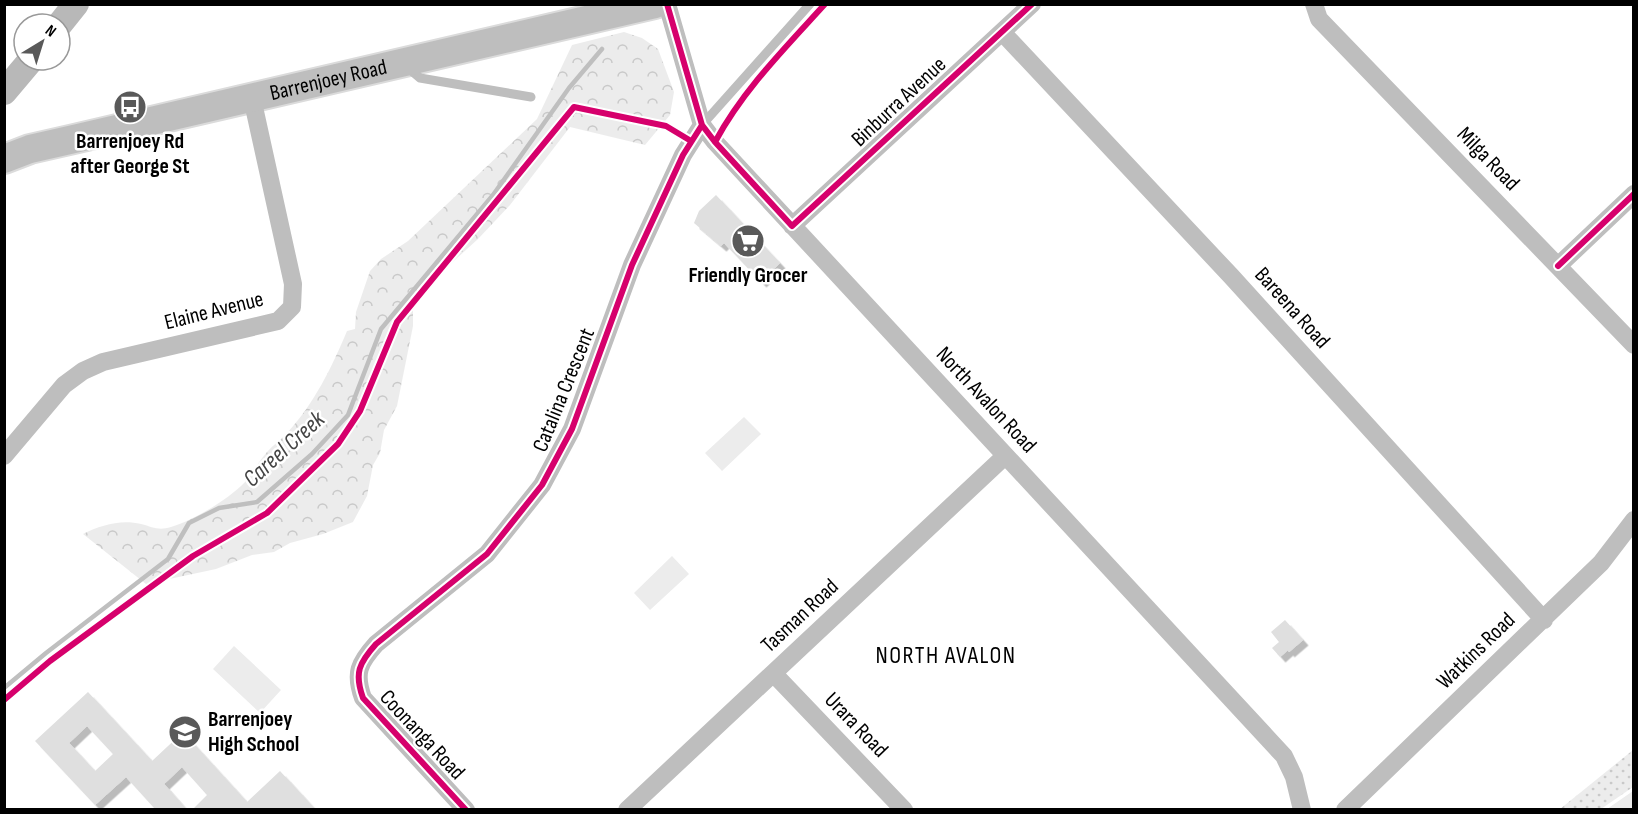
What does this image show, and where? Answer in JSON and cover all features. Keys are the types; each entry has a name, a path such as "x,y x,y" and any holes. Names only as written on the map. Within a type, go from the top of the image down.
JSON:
{"main road":[{"name":"Barrenjoey Road","path":"4,159 30,149 655,4"}],"street":[{"name":"North Avalon Road","path":"667,4 702,125 715,142 1284,756 1294,777 1302,810"},
{"name":"Binburra Avenue","path":"792,226 1032,4"},
{"name":"Milga Road","path":"1314,4 1318,19 1634,345"},
{"name":"Bareena Road","path":"1002,32 1239,285 1544,620"},
{"path":"4,92 21,72"},
{"name":"Elaine Avenue","path":"4,456 64,385 82,371 103,362 278,321 292,307 293,284 252,98"},
{"name":"Catalina Crescent","path":"357,682 362,660 376,644 487,554 542,485 572,429 632,266 683,155 702,125"},
{"path":"1558,266 1634,194"},
{"name":"Tasman Road","path":"627,810 1005,456"},
{"name":"Watkins Road","path":"1345,810 1601,563 1634,520"},
{"name":"Urara Road","path":"774,674 904,810"},
{"name":"Coonanga Road","path":"357,682 363,698 466,810"}],"lane":[{"path":"702,125 810,4"},
{"path":"402,63 420,78 531,97"}],"green space":[{"path":"624,32 642,38 658,49 674,92 670,115 645,145 570,127 510,205 478,239 413,298 413,326 397,406 384,430 380,453 373,465 367,496 353,522 323,534 290,543 274,552 252,555 216,569 146,584 83,534 119,523 134,523 159,529 171,527 200,514 238,489 267,452 297,422 314,397 347,331 355,329 356,312 370,271 381,259 408,241 537,119 572,45"},
{"path":"744,417 761,434 722,471 705,453"},
{"path":"672,556 689,574 650,610 634,593"},
{"path":"234,646 281,690 260,713 213,669"},
{"path":"1633,750 1633,787 1601,809 1560,809"},
{"path":"1633,791 1633,809 1607,809"}],"building":[{"path":"716,195 780,263 761,282 724,243 721,246 694,223 699,211"},
{"path":"1285,620 1303,640 1280,657 1272,648 1279,642 1271,632"},
{"path":"88,692 152,761 183,732 247,802 280,771 316,810 192,810 207,795 182,767 164,784 187,810 156,810 126,777 95,805 35,741","holes":["87,726 113,754 95,771 69,743"]}],"waterway":[{"name":"Careel Creek","path":"4,688 168,559 189,523 219,508 257,502 312,454 348,415 381,329 493,195 569,88 602,49"}],"cycle path":[{"path":"667,4 702,125 792,226 1032,4"},
{"path":"715,142 752,87 825,4"},
{"path":"4,700 50,661 193,556 267,513 338,444 360,411 397,322 574,107 666,126 691,141"},
{"path":"466,810 363,698 359,682 362,663 376,644 487,554 542,485 572,429 632,265 683,155 702,125"},
{"path":"1558,266 1634,194"}],"place":[{"name":"Barrenjoey Rd after George St","path":"130,107"},
{"name":"Friendly Grocer","path":"748,241"},
{"name":"Barrenjoey High School","path":"185,732"}],"district":[{"name":"NORTH AVALON","path":"946,655"}]}
